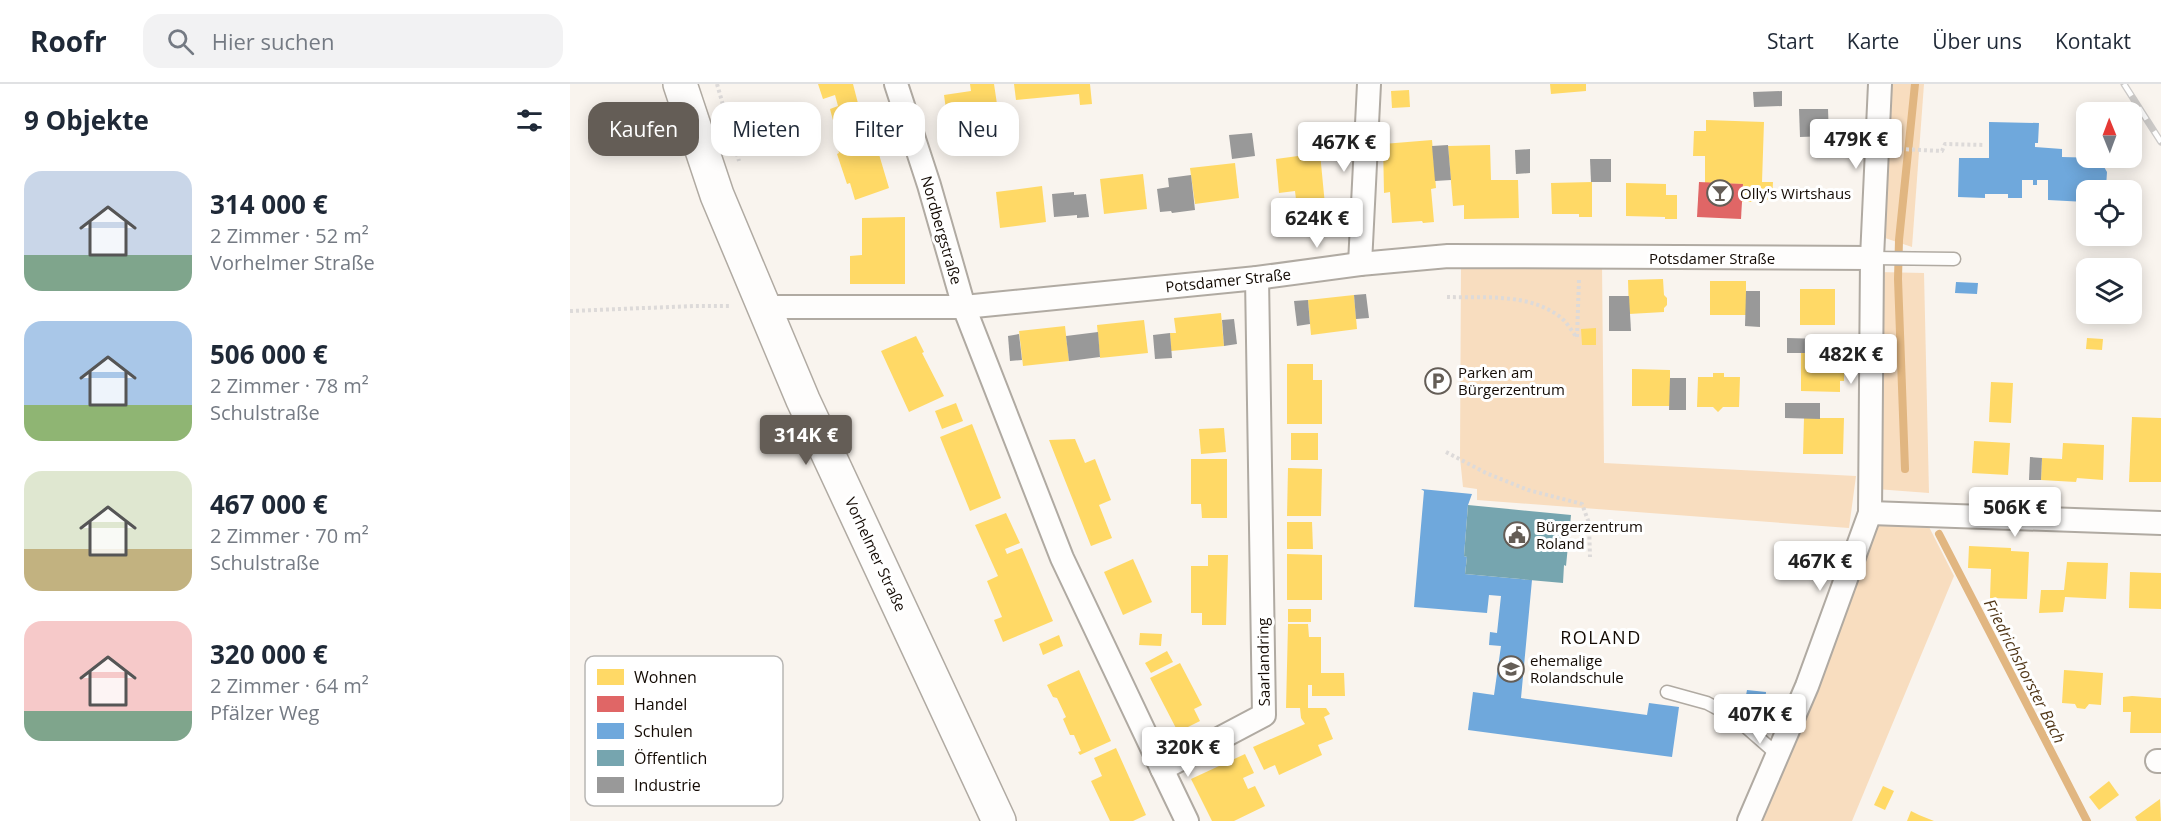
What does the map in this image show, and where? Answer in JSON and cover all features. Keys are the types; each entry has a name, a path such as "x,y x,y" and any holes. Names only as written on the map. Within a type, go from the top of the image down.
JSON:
{"main road":[{"name":"Vorhelmer Straße","path":"680,84 717,195 803,400 999,821"}],"street":[{"name":"Nordbergstraße","path":"896,84 929,185 964,307"},
{"path":"1360,264 1370,84"},
{"path":"1749,821 1807,686 1870,513 1880,84"},
{"name":"Potsdamer Straße","path":"763,307 964,307 1257,278 1360,264 1448,256 1876,258"},
{"name":"Saarlandring","path":"1162,769 1264,715 1257,278"},
{"path":"964,307 1062,558 1187,821"},
{"path":"1870,513 2161,523"}],"lane":[{"path":"1876,258 1954,259"},
{"path":"1667,692 1707,703 1737,719 1778,755"}],"path":[{"path":"1897,149 1942,151 1945,144 1985,145"},
{"path":"1447,297 1510,298 1533,304 1560,316 1577,338 1580,257"},
{"path":"570,311 695,306 763,307"},
{"path":"1446,452 1486,473 1528,490 1582,504 1589,523 1590,557"}],"shaded area":[{"path":"1886,84 1924,84 1912,247 1879,236"},
{"path":"1461,264 1602,264 1604,463 1856,476 1849,528 1477,500 1477,489 1463,487 1460,458"},
{"path":"1878,272 1924,273 1929,493 1876,489"},
{"path":"1874,519 1926,521 1954,576 1852,821 1757,821"}],"building: Wohnen":[{"path":"818,84 853,84 858,102 837,102 835,95 823,99"},
{"path":"970,84 994,84 997,102 945,102 944,95 971,91"},
{"path":"1014,84 1090,84 1092,104 1080,105 1079,94 1016,100"},
{"path":"1550,84 1586,84 1586,91 1551,94"},
{"path":"1409,90 1410,107 1392,108 1391,91"},
{"path":"1706,120 1764,122 1762,182 1773,182 1772,200 1742,202 1743,184 1705,183 1705,156 1693,156 1694,131 1706,131"},
{"path":"1432,140 1436,188 1431,189 1434,222 1392,223 1390,192 1384,193 1383,144"},
{"path":"1490,145 1491,180 1518,180 1519,218 1464,219 1464,205 1453,206 1448,146"},
{"path":"1320,153 1325,205 1297,208 1295,191 1279,193 1276,159"},
{"path":"838,156 879,156 889,188 855,200 850,183 847,184"},
{"path":"1235,163 1239,198 1195,204 1190,168"},
{"path":"1143,174 1147,209 1104,214 1100,179"},
{"path":"1592,182 1592,217 1579,217 1579,214 1552,214 1551,183"},
{"path":"1626,183 1666,184 1666,195 1677,195 1677,219 1626,216"},
{"path":"1042,186 1046,222 1000,228 996,192"},
{"path":"905,217 905,284 850,284 850,256 862,255 862,218"},
{"path":"1663,279 1664,295 1667,298 1664,312 1629,314 1628,280"},
{"path":"1710,281 1746,281 1746,315 1710,315"},
{"path":"1800,289 1835,289 1835,325 1800,325"},
{"path":"1354,295 1357,329 1311,335 1308,300"},
{"path":"1221,313 1224,346 1171,351 1170,333 1176,333 1174,318"},
{"path":"1144,320 1148,353 1100,358 1097,325"},
{"path":"1065,326 1069,361 1023,366 1019,331"},
{"path":"1596,328 1596,345 1582,345 1581,329"},
{"path":"916,336 944,396 909,412 881,351"},
{"path":"2087,338 2103,339 2102,350 2086,349"},
{"path":"1801,353 1840,354 1840,364 1844,363 1844,381 1840,381 1840,392 1801,391"},
{"path":"1287,364 1313,364 1313,380 1322,380 1322,424 1287,424"},
{"path":"1632,369 1670,370 1670,406 1632,406"},
{"path":"1713,373 1724,373 1724,377 1740,377 1739,407 1723,407 1718,412 1713,407 1697,407 1698,377 1713,377"},
{"path":"1991,382 2013,383 2011,423 1989,422"},
{"path":"956,403 963,421 942,429 935,411"},
{"path":"2132,417 2161,418 2161,482 2129,482"},
{"path":"1804,418 1844,418 1843,454 1803,454"},
{"path":"972,424 1001,498 970,511 940,437"},
{"path":"1224,428 1226,452 1201,454 1199,429"},
{"path":"1291,433 1318,433 1318,460 1291,460"},
{"path":"1075,439 1085,463 1095,459 1111,500 1099,505 1112,538 1091,546 1049,440"},
{"path":"1974,441 2010,443 2008,475 1972,473"},
{"path":"2063,443 2104,445 2103,480 2077,478 2076,482 2041,480 2042,458 2062,459"},
{"path":"1191,459 1227,459 1227,518 1202,518 1201,504 1191,504"},
{"path":"1288,468 1322,469 1321,516 1287,516"},
{"path":"1006,513 1020,543 1005,549 1007,554 1022,548 1053,621 1003,642 994,620 1002,617 987,581 998,576 975,525"},
{"path":"1287,522 1312,522 1313,549 1287,549"},
{"path":"1969,546 2011,548 2011,551 2029,552 2027,599 1990,598 1991,569 1968,568"},
{"path":"1287,554 1322,555 1322,600 1287,600"},
{"path":"1208,555 1228,555 1226,625 1202,625 1202,613 1191,613 1191,566 1208,566"},
{"path":"1133,559 1152,602 1123,615 1104,572"},
{"path":"2067,562 2108,563 2106,599 2065,597 2063,612 2039,613 2041,590 2064,590"},
{"path":"2130,572 2161,573 2161,609 2129,608"},
{"path":"1288,609 1311,609 1311,622 1288,622"},
{"path":"1288,624 1308,624 1309,637 1321,637 1321,673 1344,673 1345,696 1312,696 1312,685 1308,685 1308,708 1326,708 1330,714 1324,717 1333,739 1318,745 1322,755 1279,775 1275,765 1264,770 1253,747 1305,724 1301,718 1300,708 1286,708"},
{"path":"1140,633 1162,634 1161,646 1139,645"},
{"path":"1059,635 1063,646 1043,655 1039,644"},
{"path":"1167,651 1173,662 1151,673 1145,663"},
{"path":"1180,663 1202,705 1194,709 1200,721 1178,732 1150,678"},
{"path":"1079,670 1111,741 1080,755 1078,752 1081,751 1074,735 1070,735 1063,719 1066,717 1057,698 1053,697 1047,685"},
{"path":"2064,670 2103,673 2101,705 2089,704 2085,709 2077,708 2075,704 2062,703"},
{"path":"2123,697 2161,698 2161,733 2130,733 2131,712 2123,712"},
{"path":"1116,748 1146,815 1133,821 1110,821 1091,781 1102,776 1094,758"},
{"path":"1245,754 1254,773 1243,778 1248,789 1255,786 1265,806 1234,821 1212,821 1191,779"},
{"path":"2109,781 2119,795 2099,810 2089,797"},
{"path":"1883,786 1894,791 1885,810 1874,805"},
{"path":"2160,799 2161,821 2137,821 2135,817"},
{"path":"1911,811 1919,815 1934,821 1907,821"}],"building: Handel":[{"name":"Olly's Wirtshaus","path":"1699,182 1743,184 1741,219 1697,217"}],"building: Schulen":[{"path":"1989,122 2039,123 2038,143 2035,143 2035,147 2062,149 2062,157 2076,157 2076,168 2105,168 2106,180 2076,180 2076,201 2048,200 2048,180 2037,180 2037,185 2033,185 2033,180 2022,180 2022,198 2008,198 2008,194 1985,194 1985,198 1958,197 1959,158 1989,158"},
{"path":"1956,282 1978,283 1977,294 1955,293"},
{"name":"ehemalige Rolandschule","path":"1421,489 1472,494 1468,505 1465,574 1532,580 1521,698 1647,715 1649,703 1679,707 1672,757 1468,730 1473,692 1494,695 1501,646 1489,645 1490,632 1497,633 1501,596 1489,595 1487,613 1414,607 1424,491"},
{"path":"1747,690 1766,692 1765,703 1745,701"}],"building: Öffentlich":[{"name":"Bürgerzentrum Roland","path":"1468,505 1571,515 1563,583 1465,574"}],"building: Industrie":[{"path":"1782,91 1782,106 1754,107 1753,92"},
{"path":"1799,109 1828,109 1829,136 1800,137"},
{"path":"1338,123 1341,147 1318,150 1315,125"},
{"path":"1252,133 1255,156 1232,159 1229,135"},
{"path":"1448,145 1451,180 1435,181 1432,146"},
{"path":"1530,149 1530,173 1516,174 1515,150"},
{"path":"1590,159 1611,159 1611,182 1591,182"},
{"path":"1191,175 1195,210 1160,212 1157,189 1169,187 1168,178"},
{"path":"1074,192 1074,195 1086,194 1089,217 1077,218 1077,215 1054,217 1052,194"},
{"path":"1746,291 1760,291 1760,327 1745,326"},
{"path":"1366,294 1369,318 1356,319 1354,295"},
{"path":"1609,296 1629,296 1631,331 1609,331"},
{"path":"1308,300 1310,324 1297,326 1294,301"},
{"path":"1234,319 1237,344 1224,346 1222,320"},
{"path":"1098,332 1100,357 1069,361 1066,336"},
{"path":"1170,333 1172,358 1155,359 1153,335"},
{"path":"1019,334 1022,360 1010,361 1008,336"},
{"path":"1787,338 1823,339 1822,353 1787,353"},
{"path":"1670,378 1686,378 1686,410 1669,410"},
{"path":"1785,403 1820,403 1820,419 1785,418"},
{"path":"2030,457 2042,458 2041,480 2029,480"}],"waterway":[{"name":"Friedrichshorster Bach","path":"1905,469 1898,279 1899,240 1915,84"},
{"name":"Friedrichshorster Bach","path":"1939,534 2087,821"}],"railway":[{"path":"2124,84 2161,142"}],"place":[{"name":"Olly's Wirtshaus","path":"1720,193"},
{"name":"Parken am Bürgerzentrum","path":"1438,381"},
{"name":"Bürgerzentrum Roland","path":"1517,535"},
{"name":"ehemalige Rolandschule","path":"1511,669"}],"district":[{"name":"ROLAND","path":"1601,637"}]}
